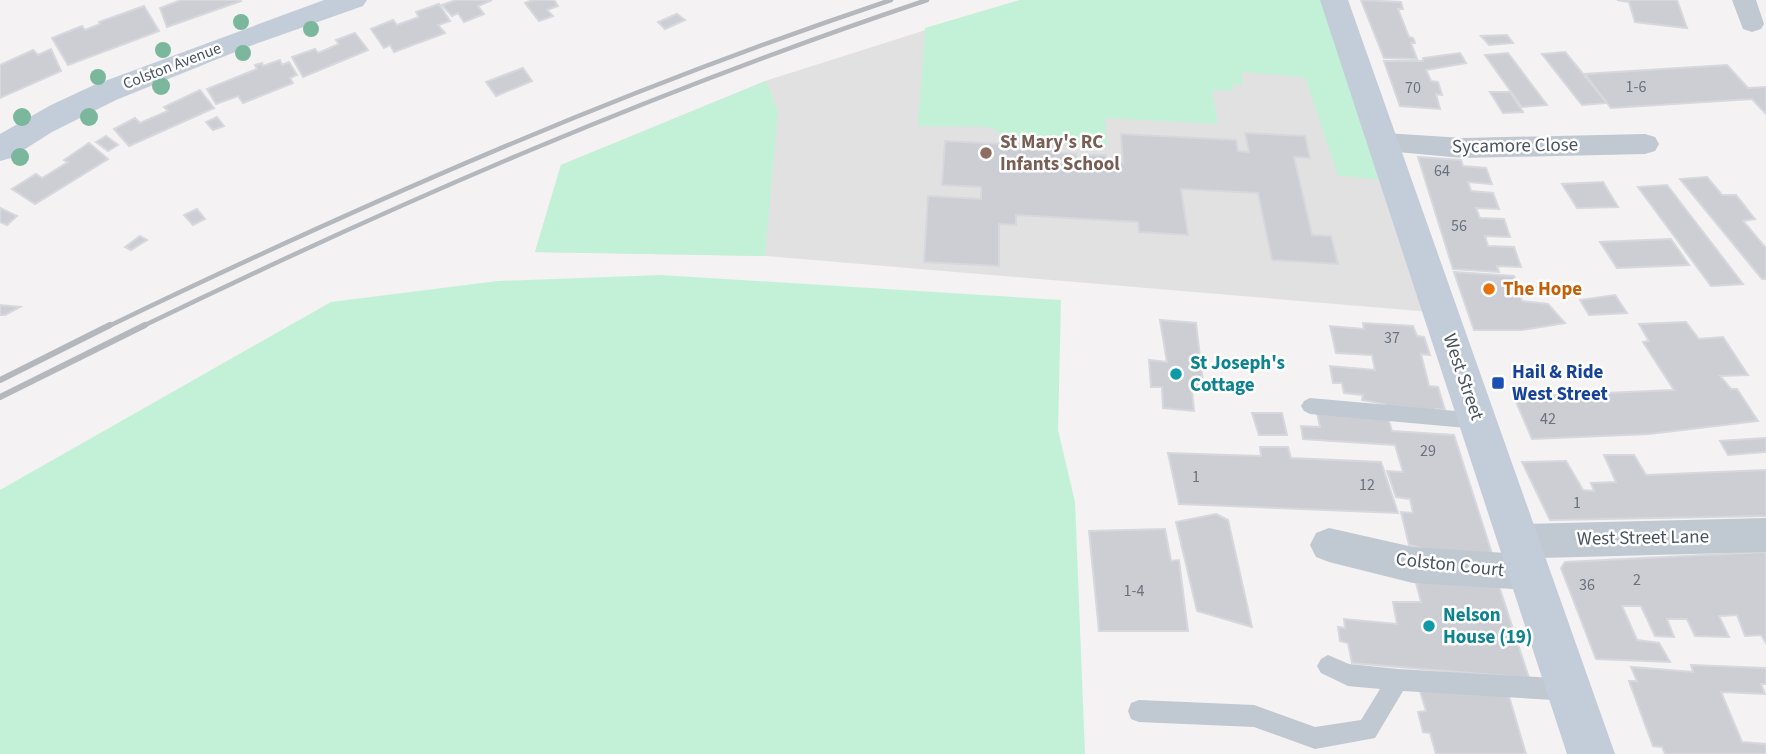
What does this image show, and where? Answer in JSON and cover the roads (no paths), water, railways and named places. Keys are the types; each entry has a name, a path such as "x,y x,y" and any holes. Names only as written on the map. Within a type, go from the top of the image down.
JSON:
{"main road":[{"name":"Colston Avenue","path":"0,150 87,99 263,30 353,0"},
{"name":"West Street","path":"1334,0 1591,754"}],"street":[{"path":"1744,0 1752,24"},
{"name":"Sycamore Close","path":"1385,144 1462,148 1645,144"},
{"name":"West Street Lane","path":"1525,556 1766,535"},
{"name":"Colston Court","path":"1329,545 1413,565 1525,556"}],"lane":[{"path":"1310,406 1478,421"},
{"path":"1328,666 1348,675 1398,680 1570,690"},
{"path":"1139,710 1254,716 1315,737 1367,730 1398,680"}],"railway":[{"path":"107,327 299,237 494,151 691,72 891,0"},
{"path":"141,327 334,236 627,110 927,0"},
{"path":"0,380 110,325"},
{"path":"0,397 145,325"}],"place":[{"name":"St Mary's RC Infants School","path":"986,153"},
{"name":"The Hope","path":"1489,289"},
{"name":"St Joseph's Cottage","path":"1176,374"},
{"name":"Hail & Ride West Street","path":"1498,383"},
{"name":"Nelson House (19)","path":"1429,626"}]}
